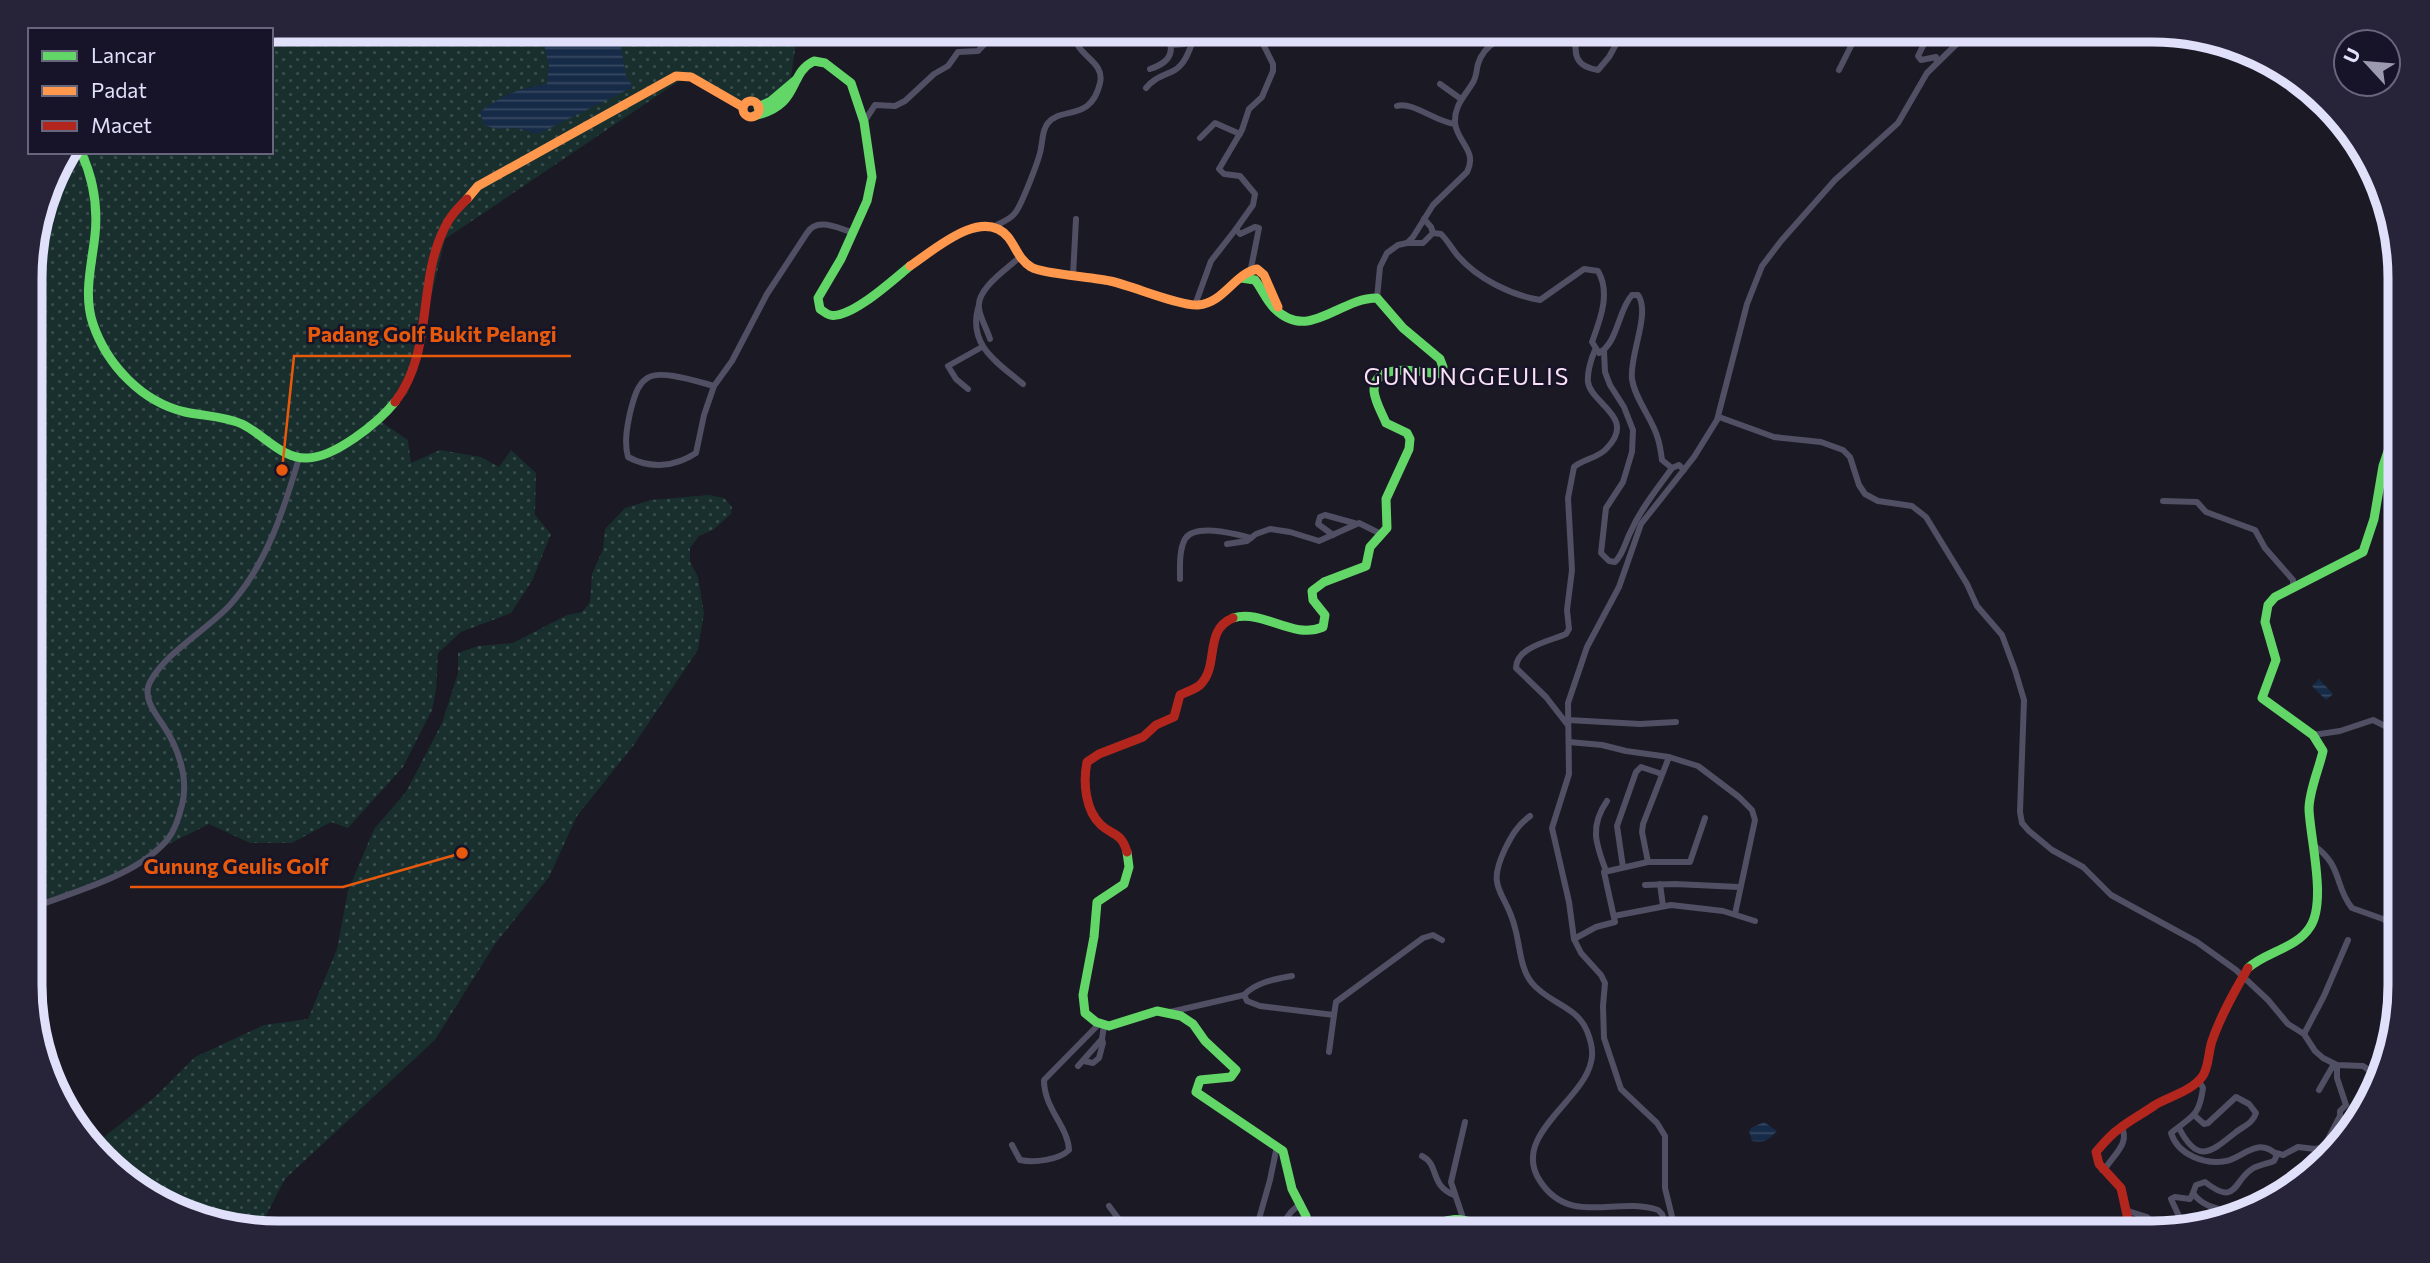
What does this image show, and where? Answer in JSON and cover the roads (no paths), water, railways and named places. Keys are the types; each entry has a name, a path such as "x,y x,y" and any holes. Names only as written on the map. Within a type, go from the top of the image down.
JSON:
{"main road":[{"path":"82,154 92,183 95,236 87,292 89,312 99,338 119,370 137,388 177,410 244,423 299,458 319,457 360,433 382,416 403,392 414,365 433,256 451,216 463,200 478,186 676,76 691,77 743,107 746,115 771,101 797,79 802,69 811,61 820,61 842,74 851,83 864,122 872,185 841,260 818,298 820,309 830,315 854,309 967,228 993,227 1008,237 1020,257 1032,268 1118,283 1195,305 1206,304 1215,299 1251,268 1257,269 1264,275 1280,312"},
{"path":"1241,278 1256,281 1273,307 1295,321 1305,323 1315,321 1352,302 1377,298 1403,328 1440,359 1443,367 1437,374 1412,370 1388,373 1380,376 1373,385 1386,423 1407,433 1410,444 1386,499 1387,525 1370,547 1366,566 1316,584 1313,588 1314,601 1325,615 1325,623 1321,628 1315,632 1305,632 1248,616 1229,619 1216,632 1206,678 1200,685 1180,695 1174,717 1156,724 1143,737 1098,754 1087,762 1087,789 1093,811 1102,825 1123,840 1129,870 1126,882 1118,891 1104,895 1097,902 1094,937 1083,995 1086,1013 1102,1025 1122,1023 1157,1010 1170,1012 1193,1024 1205,1041 1235,1067 1235,1074 1231,1077 1200,1080 1196,1089 1198,1095 1285,1153 1292,1189 1301,1203 1306,1220"},
{"path":"2126,1220 2121,1189 2114,1179 2102,1170 2096,1161 2096,1152 2121,1126 2199,1081 2206,1069 2207,1055 2227,1003 2242,978 2255,961 2292,943 2310,928 2315,916 2317,892 2309,806 2323,751 2313,735 2262,696 2276,659 2265,629 2266,610 2275,597 2363,552 2374,519 2388,451"},
{"path":"1449,1220 1463,1218 1469,1220"}],"street":[{"path":"864,122 875,105 895,106 905,101 934,74 948,66 958,52 978,51 987,42"},
{"path":"993,227 1016,212 1038,160 1044,132 1050,121 1089,105 1097,93 1100,69 1076,42"},
{"path":"1150,69 1166,61 1170,54 1170,42"},
{"path":"1171,45 1189,42"},
{"path":"1146,88 1160,75 1178,67 1192,42"},
{"path":"1195,305 1212,261 1253,205 1255,194 1240,176 1224,174 1219,169 1240,134 1249,109 1262,97 1273,71 1273,64 1263,42"},
{"path":"1407,243 1433,205 1471,166 1469,150 1455,124 1456,112 1461,99 1474,82 1479,61 1495,42"},
{"path":"1576,42 1576,54 1580,64 1598,69 1617,42"},
{"path":"1839,70 1853,42"},
{"path":"1925,42 1918,56 1921,60 1936,57 1937,63"},
{"path":"1673,1220 1665,1188 1665,1136 1657,1123 1621,1089 1604,1038 1605,983 1581,953 1574,939 1569,902 1552,828 1568,780 1568,703 1587,647 1619,587 1639,529 1706,441 1719,416 1749,295 1762,266 1780,241 1835,180 1898,123 1920,84 1959,42"},
{"path":"1440,84 1461,99"},
{"path":"1396,106 1407,104 1434,119 1455,124"},
{"path":"1200,138 1215,123 1240,134"},
{"path":"1073,276 1076,219"},
{"path":"1424,219 1433,233"},
{"path":"715,386 660,374 644,380 636,394 630,415 626,440 628,457 658,466 696,453 704,415 715,386 732,361 773,284 811,227 822,224 852,232"},
{"path":"1236,229 1240,234 1256,227 1259,229 1251,268"},
{"path":"1377,298 1378,276 1383,259 1392,248 1407,243 1423,243 1433,233"},
{"path":"1433,233 1441,234 1459,257 1481,276 1499,287 1529,298 1541,300 1584,270 1598,271 1605,295 1601,319 1592,342 1595,350 1599,353 1604,351"},
{"path":"1020,257 1002,271 982,295 975,324 982,347 1023,384"},
{"path":"1672,468 1662,460 1658,438 1632,381 1632,363 1643,312 1642,300 1638,295 1632,295 1627,300 1604,351 1605,372 1633,430 1632,452 1623,482 1606,508 1601,554 1609,561 1615,562 1622,555 1637,520 1672,468 1679,465 1684,470"},
{"path":"978,306 990,339"},
{"path":"968,389 956,379 948,366 982,347"},
{"path":"1595,350 1588,383 1611,412 1616,424 1615,437 1606,450 1574,467 1568,498 1572,570 1567,610 1569,631 1524,652 1516,665 1568,723 1676,722"},
{"path":"1719,416 1774,437 1821,442 1843,450 1850,457 1859,485 1870,498 1906,504 1922,513 1967,584 1977,606 2002,635 2015,670 2024,700 2020,812 2025,827 2055,853 2083,867 2111,895 2197,942 2228,964 2268,1000 2288,1024 2304,1034 2317,1053 2335,1064 2363,1066 2371,1071"},
{"path":"42,904 127,870 153,852 172,832 181,810 185,784 169,734 147,695 148,685 164,664 232,603 247,583 274,533 299,458"},
{"path":"2163,501 2197,502 2206,512 2255,530 2265,548 2293,580 2293,587"},
{"path":"1333,535 1318,524 1320,517 1325,514 1366,525 1381,534"},
{"path":"1227,544 1251,538 1270,529 1290,532 1316,541 1354,523"},
{"path":"1180,579 1182,549 1190,534 1212,531 1251,538"},
{"path":"2313,735 2340,731 2375,720 2388,727"},
{"path":"1569,742 1669,757 1703,769 1739,797 1754,813 1735,914"},
{"path":"1648,862 1643,824 1669,757"},
{"path":"1623,867 1617,826 1636,772 1641,767 1662,774"},
{"path":"1574,939 1596,927 1614,923 1604,874 1606,871 1595,839 1598,814 1607,801"},
{"path":"1530,816 1515,830 1496,869 1496,882 1514,924 1529,978 1537,989 1572,1011 1581,1020 1592,1053 1591,1063 1583,1081 1542,1132 1534,1154 1535,1168 1541,1182 1557,1199 1582,1208 1624,1205 1651,1208 1662,1214 1664,1220"},
{"path":"1606,871 1648,862 1690,862 1705,818"},
{"path":"2313,845 2325,854 2334,866 2350,906 2358,912 2388,922"},
{"path":"1660,884 1662,906"},
{"path":"1645,885 1740,887"},
{"path":"1614,916 1662,906 1735,914 1755,921"},
{"path":"1329,1052 1336,1002 1423,938 1433,935 1442,940"},
{"path":"2304,1034 2348,940"},
{"path":"1170,1012 1244,995 1264,983 1292,976"},
{"path":"1244,995 1247,1001 1260,1006 1334,1015"},
{"path":"1102,1025 1104,1043 1099,1058 1093,1063 1081,1064 1102,1038"},
{"path":"1012,1145 1020,1160 1027,1161 1062,1155 1069,1150 1069,1139 1058,1123 1046,1096 1044,1080 1102,1025"},
{"path":"1094,1048 1099,1058"},
{"path":"2319,1090 2335,1064"},
{"path":"2199,1081 2203,1088 2201,1101 2194,1115 2172,1132 2171,1137 2189,1155 2199,1160 2227,1161 2253,1148 2283,1155 2298,1147 2323,1147 2340,1116 2340,1111 2346,1105 2335,1064"},
{"path":"2179,1128 2191,1146 2209,1151 2218,1148 2253,1121 2256,1113 2249,1104 2236,1097 2208,1123 2204,1124 2194,1115"},
{"path":"1463,1218 1451,1182 1465,1122"},
{"path":"2102,1170 2125,1141 2126,1134 2121,1126"},
{"path":"1259,1220 1277,1146"},
{"path":"2180,1218 2171,1199 2190,1199 2196,1185 2202,1181 2220,1192 2233,1189 2251,1169 2274,1161 2276,1153"},
{"path":"1422,1156 1431,1162 1437,1181 1454,1195"},
{"path":"2193,1193 2208,1206 2222,1210"},
{"path":"1286,1220 1301,1203"},
{"path":"1109,1206 1120,1221"},
{"path":"2125,1210 2150,1220"}],"water":[{"path":"547,42 620,42 626,76 633,87 538,134 516,128 496,129 484,125 480,112 489,106 512,93 547,84 549,66 545,48"},
{"path":"2319,679 2333,694 2326,700 2312,686"},
{"path":"1764,1122 1777,1131 1761,1142 1752,1141 1749,1131"}],"place":[{"name":"Padang Golf Bukit Pelangi","path":"282,470"},
{"name":"Gunung Geulis Golf","path":"462,853"}],"district":[{"name":"GUNUNGGEULIS","path":"1467,376"}]}
